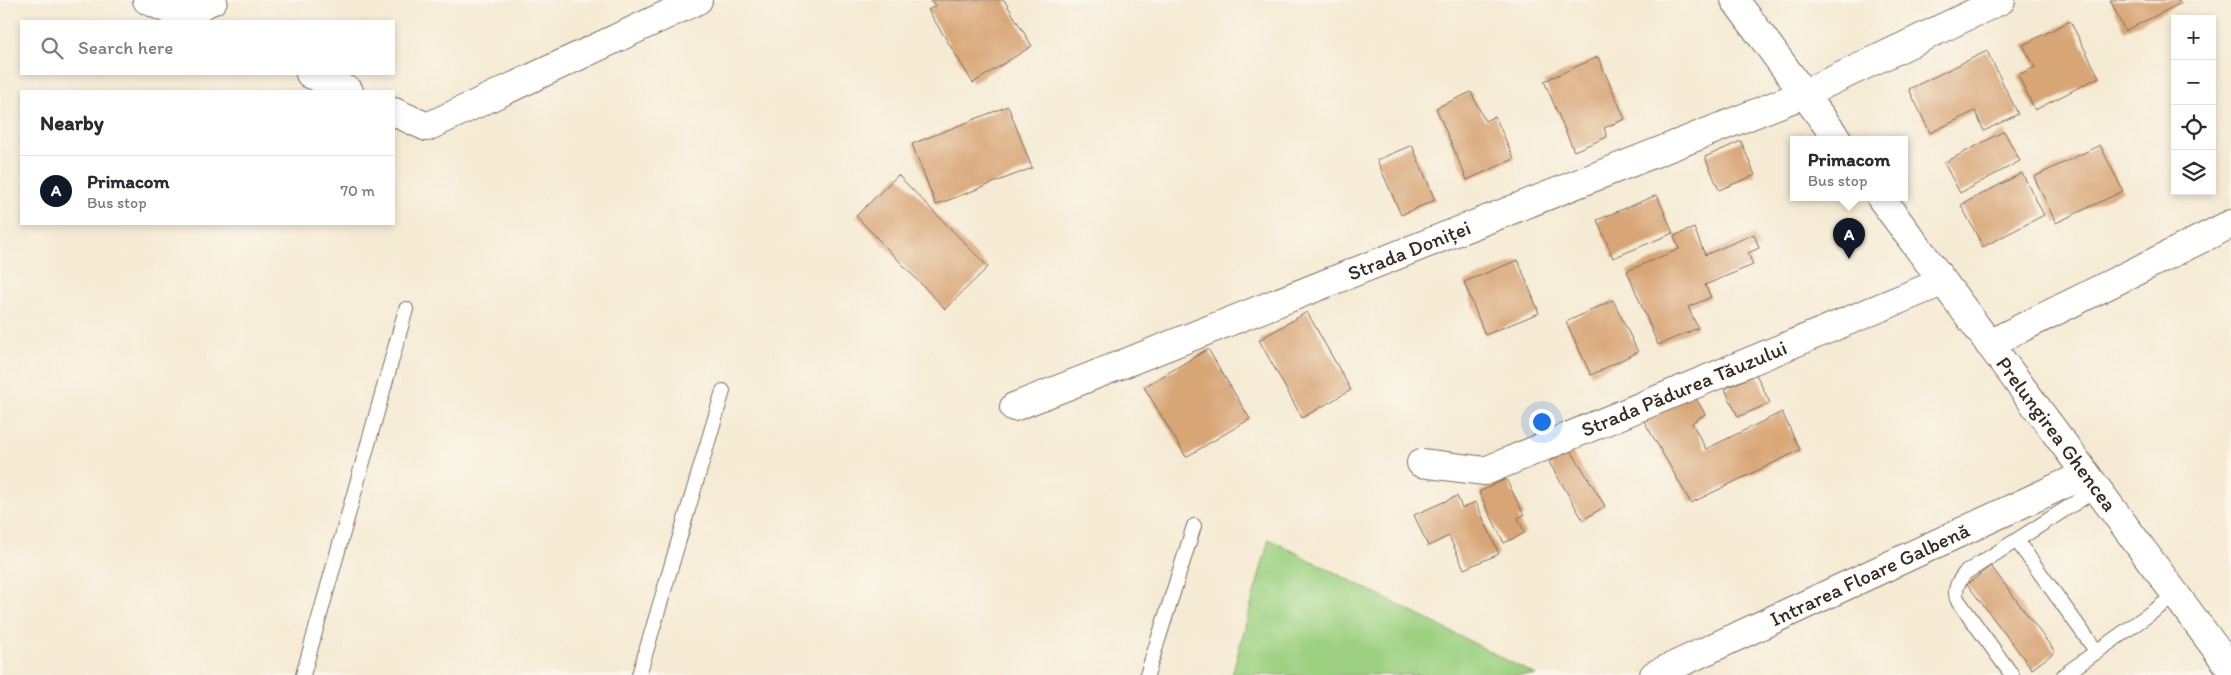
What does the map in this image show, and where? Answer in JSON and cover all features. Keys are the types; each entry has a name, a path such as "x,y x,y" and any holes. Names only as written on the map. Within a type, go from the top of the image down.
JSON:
{"street":[{"path":"147,0 187,18 213,0"},
{"path":"395,112 427,127 698,0"},
{"path":"1735,0 1835,136"},
{"name":"Strada Doniței","path":"1014,407 1804,94 2001,0"},
{"path":"312,75 347,90"},
{"name":"Prelungirea Ghencea","path":"1883,201 2176,595 2228,658"},
{"path":"1989,344 2231,224"},
{"name":"Strada Pădurea Tăuzului","path":"1421,463 1485,471 1942,282"},
{"name":"Intrarea Floare Galbenă","path":"1654,675 2091,481"}],"lane":[{"path":"302,675 406,310"},
{"path":"639,675 723,390"},
{"path":"2012,675 1957,599 1955,592 1959,580 1965,573 2018,541 2091,481"},
{"path":"1147,675 1194,526"},
{"path":"2018,541 2097,652"},
{"path":"2064,675 2176,595"}],"green space":[{"path":"1269,539 1536,675 1232,675"}],"building":[{"path":"931,0 1004,0 1032,46 973,83 928,10 935,6"},
{"path":"2110,0 2179,0 2181,3 2125,31"},
{"path":"2070,21 2099,77 2035,110 2018,75 2035,67 2023,45"},
{"path":"1987,51 2018,114 1984,131 1975,111 1930,133 1909,89"},
{"path":"1598,57 1625,119 1604,128 1607,137 1574,151 1544,81"},
{"path":"1471,92 1485,121 1495,116 1514,159 1467,180 1436,108"},
{"path":"1008,106 1032,168 936,205 912,144"},
{"path":"2004,131 2020,161 1960,193 1944,163"},
{"path":"1741,141 1755,175 1719,190 1705,157"},
{"path":"1412,145 1435,200 1401,215 1377,160"},
{"path":"2100,145 2123,191 2056,223 2034,177"},
{"path":"2022,173 2044,215 1983,247 1961,205"},
{"path":"898,175 988,267 945,309 856,216"},
{"path":"1657,195 1673,233 1613,258 1597,220"},
{"path":"1694,228 1705,255 1754,234 1759,248 1748,253 1753,265 1705,285 1711,297 1688,307 1698,328 1658,345 1627,271 1679,249 1674,236"},
{"path":"1518,260 1539,313 1485,335 1464,282"},
{"path":"1613,300 1638,352 1591,375 1566,322"},
{"path":"1307,312 1351,390 1302,418 1259,340"},
{"path":"1208,349 1250,419 1186,457 1144,387"},
{"path":"1756,374 1770,403 1738,417 1725,389"},
{"path":"1693,393 1705,414 1692,423 1706,449 1782,412 1800,450 1691,503 1644,421"},
{"path":"1570,449 1605,506 1583,520 1549,462"},
{"path":"1506,479 1524,515 1518,518 1525,533 1504,543 1479,492"},
{"path":"1457,496 1462,508 1476,502 1499,554 1464,569 1449,536 1428,546 1414,515"},
{"path":"1991,566 2055,652 2032,669 1967,584"}],"place":[{"name":"Primacom","path":"1849,259"}]}
